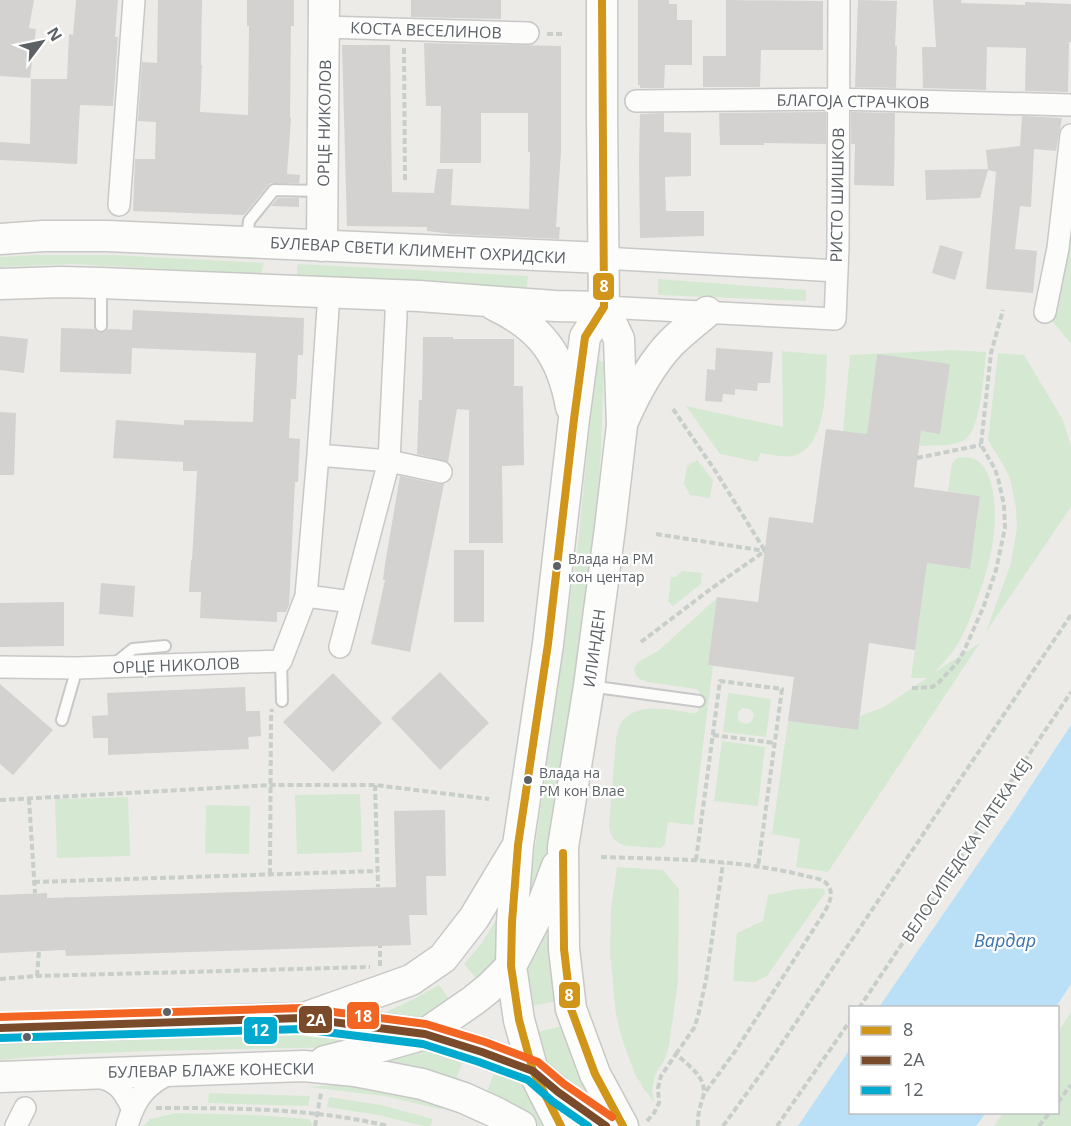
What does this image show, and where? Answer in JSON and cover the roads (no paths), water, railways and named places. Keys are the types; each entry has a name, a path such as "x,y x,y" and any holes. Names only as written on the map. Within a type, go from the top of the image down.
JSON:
{"street":[{"path":"119,205 134,0"},
{"name":"ИЛИНДЕН","path":"602,0 604,307 619,339 622,425 589,686 563,847 564,949 571,1009 595,1074 634,1125"},
{"name":"РИСТО ШИШКОВ","path":"707,312 835,319 839,0"},
{"name":"КОСТА ВЕСЕЛИНОВ","path":"324,14 404,29 528,33"},
{"name":"ОРЦЕ НИКОЛОВ","path":"322,246 324,14"},
{"name":"БЛАГОЈА СТРАЧКОВ","path":"636,101 838,99 1071,105"},
{"path":"1045,312 1058,248 1071,135"},
{"name":"БУЛЕВАР СВЕТИ КЛИМЕНТ ОХРИДСКИ","path":"0,239 107,236 837,271"},
{"path":"0,284 101,283 707,312"},
{"path":"281,661 306,596 328,293"},
{"path":"340,647 389,461 396,296"},
{"path":"483,300 512,313 528,325 545,343 563,375 574,419"},
{"path":"561,1126 533,1071 519,1020 511,966 512,922 518,845 548,644 585,337 604,307"},
{"path":"622,425 636,394 658,358 672,341 707,312"},
{"path":"318,455 389,461 441,472"},
{"path":"306,596 352,602"},
{"name":"ОРЦЕ НИКОЛОВ","path":"0,667 111,668 281,661"},
{"path":"302,1018 411,980 443,958 474,918 518,845"},
{"name":"ИЛИНДЕН","path":"304,1066 425,1034 474,1000 511,966 542,906 563,847"},
{"path":"0,1028 302,1018 425,1034 533,1071 606,1126"},
{"name":"БУЛЕВАР БЛАЖЕ КОНЕСКИ","path":"0,1077 304,1066 355,1071 422,1084 464,1098 521,1126"},
{"path":"137,1114 144,1091 160,1078 180,1069"},
{"path":"89,1073 111,1080 125,1092 137,1114"}],"lane":[{"path":"246,242 249,221 274,190 323,191"},
{"path":"101,283 101,326"},
{"path":"111,668 133,648 165,646"},
{"path":"277,703 281,661"},
{"path":"62,720 77,668"},
{"path":"589,686 699,701"}],"water":[{"name":"Вардар","path":"1071,725 1071,984 1057,1006 880,1006"},
{"path":"849,1050 849,1114 985,1114 976,1126 798,1126"}],"place":[{"name":"Влада на РМ кон центар","path":"557,566"},
{"name":"Влада на РМ кон Влае","path":"528,780"}]}
